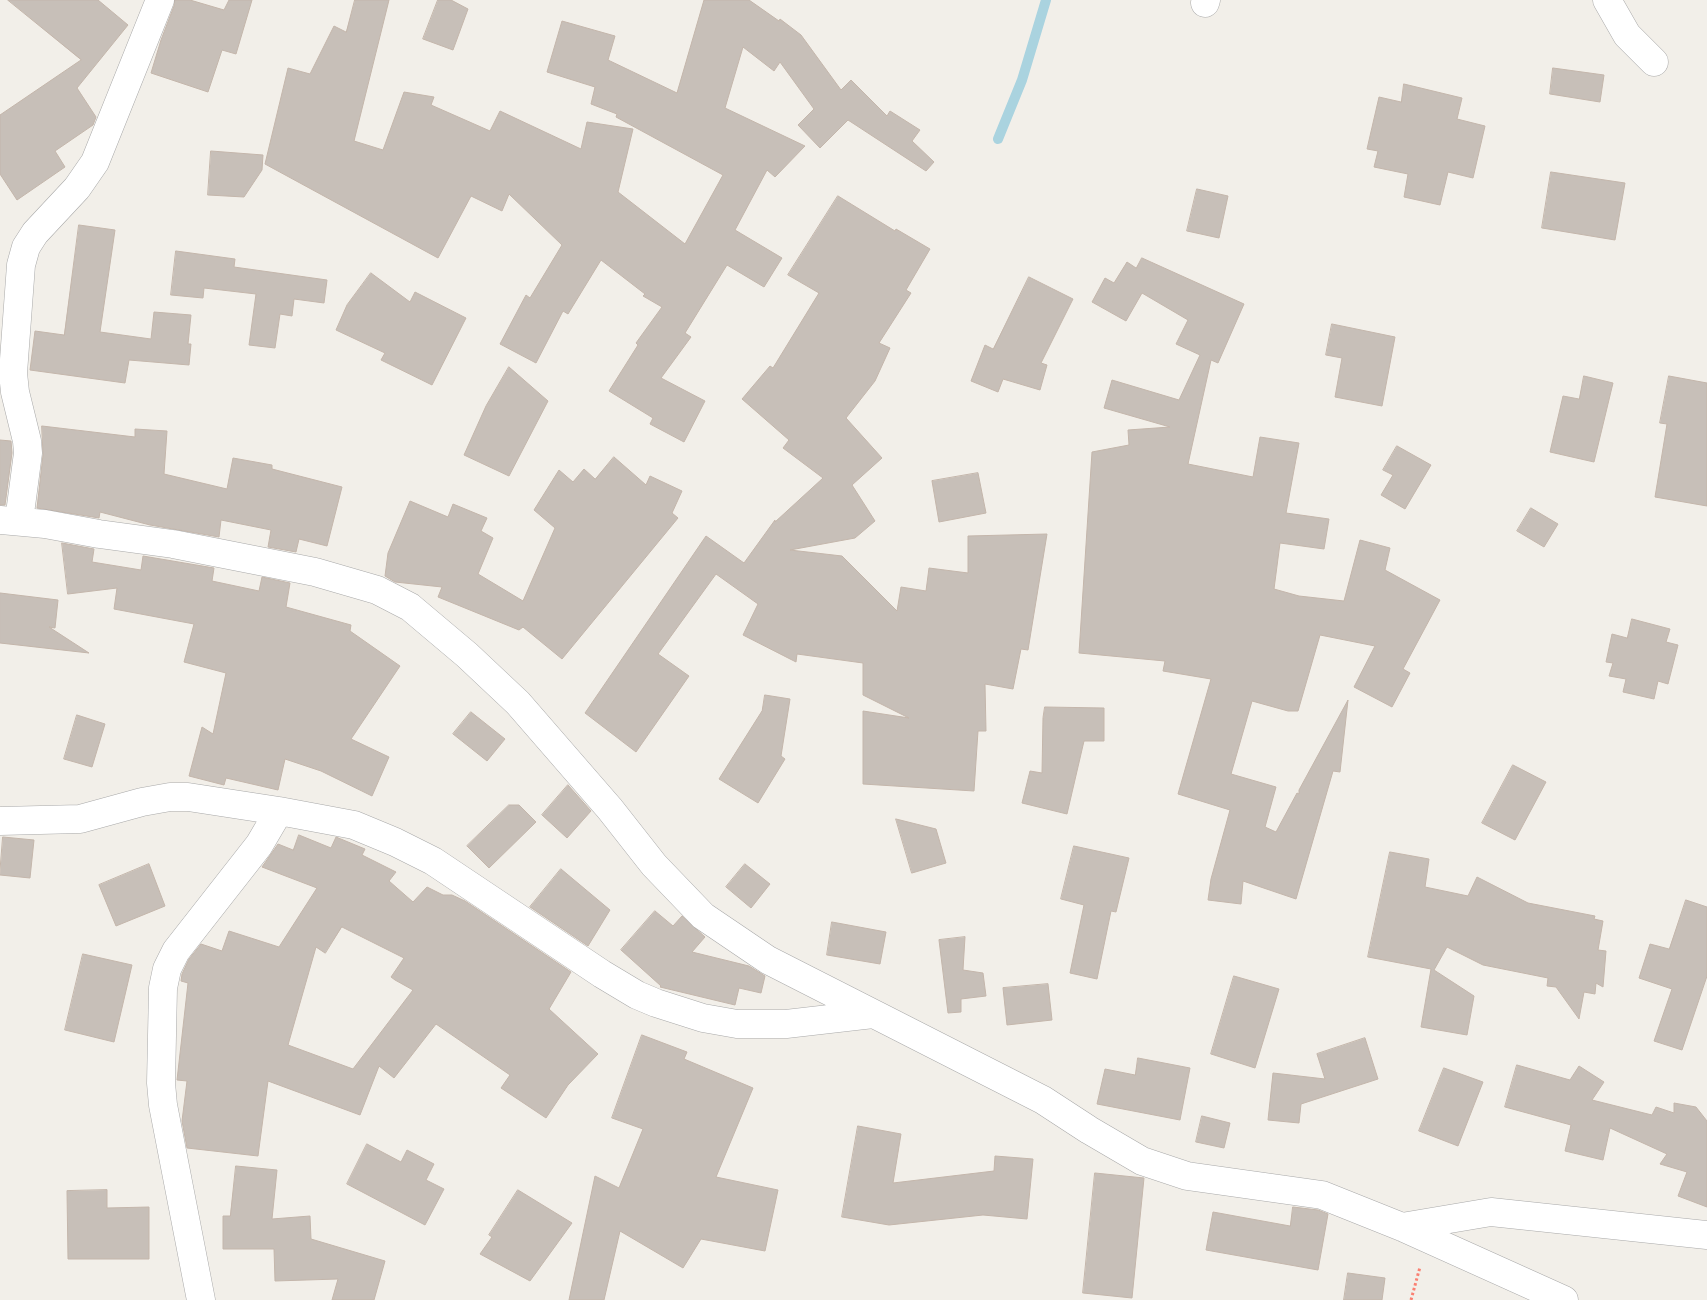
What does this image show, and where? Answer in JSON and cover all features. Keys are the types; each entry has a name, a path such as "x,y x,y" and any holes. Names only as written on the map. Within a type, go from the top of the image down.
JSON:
{"street":[{"path":"160,0 96,162 77,188 35,234 26,247 21,265 14,374 15,392 27,440 28,453 10,520 173,544 315,572 378,590 410,608 467,655 518,703 610,809 654,865 703,916 768,960 1043,1100 1142,1161 1187,1176 1322,1195 1402,1227 1564,1300"},
{"path":"1607,0 1627,35 1654,62"},
{"path":"0,821 80,818 142,802 170,797 188,797 354,825 410,849 457,876 602,974 637,995 656,1003 703,1018 737,1024 786,1024 873,1014"},
{"path":"201,1300 163,1105 161,1084 163,988 167,969 176,951 259,845 279,811"},
{"path":"1402,1227 1491,1212 1707,1235"}],"building":[{"path":"8,0 98,0 128,25 77,88 96,117 93,125 55,151 65,167 17,200 0,174 0,115 81,60"},
{"path":"175,0 190,0 224,10 229,0 252,0 236,54 222,50 208,92 151,73"},
{"path":"355,0 389,0 354,141 383,150 404,92 434,97 431,105 490,131 500,111 581,149 587,122 633,129 618,192 685,244 723,175 616,117 617,114 591,104 595,87 547,72 562,21 615,36 608,60 677,93 704,0 749,0 779,21 780,19 801,35 841,90 851,80 887,116 890,111 920,130 912,141 934,162 926,171 848,120 820,148 798,125 814,109 780,62 774,71 743,47 725,108 805,146 775,177 767,170 735,230 782,258 764,287 727,265 685,333 691,337 661,378 705,401 684,442 650,424 653,418 609,391 638,345 636,343 662,307 643,296 645,294 601,260 568,314 563,311 536,363 500,344 526,295 530,298 562,245 509,194 502,211 471,196 438,258 265,164 288,68 310,74 334,26 346,32"},
{"path":"438,0 451,0 468,9 453,50 423,39"},
{"path":"1553,68 1604,75 1600,102 1550,94"},
{"path":"1404,84 1462,98 1457,119 1485,126 1473,178 1448,172 1440,205 1404,197 1408,174 1374,167 1378,151 1367,149 1379,97 1401,102"},
{"path":"211,151 263,155 262,170 244,197 208,195"},
{"path":"1551,172 1625,183 1615,240 1542,228"},
{"path":"1197,189 1228,196 1219,238 1187,231"},
{"path":"838,196 895,231 896,229 930,249 906,290 911,293 879,343 890,348 875,381 846,418 882,458 852,485 875,521 855,538 790,550 842,556 897,611 901,587 926,591 929,568 968,573 968,536 1047,534 1028,650 1021,649 1013,689 985,684 986,731 978,731 974,791 863,784 863,711 909,718 863,695 863,663 797,654 796,662 743,635 758,604 716,574 658,654 689,676 636,752 585,713 706,536 744,563 775,520 775,522 823,478 783,448 789,440 742,399 770,366 773,368 819,293 788,275"},
{"path":"79,225 115,230 100,332 151,339 154,312 191,315 188,344 191,344 189,365 129,360 125,383 30,370 35,331 64,335"},
{"path":"176,251 235,259 234,267 327,280 324,303 294,299 292,316 280,314 275,348 249,345 256,294 204,288 203,298 171,295"},
{"path":"1142,258 1244,304 1218,363 1211,360 1188,464 1253,477 1260,437 1299,443 1286,513 1329,519 1324,549 1280,543 1274,589 1299,596 1344,601 1360,540 1390,548 1385,570 1440,600 1403,669 1410,673 1392,707 1354,687 1375,646 1320,635 1298,711 1288,711 1252,701 1231,774 1276,787 1265,827 1276,832 1297,793 1299,794 1299,790 1348,700 1340,772 1333,771 1296,899 1243,881 1241,904 1208,900 1211,879 1230,810 1178,794 1211,679 1163,671 1165,661 1079,653 1092,452 1129,445 1128,430 1170,427 1104,408 1112,380 1179,400 1200,355 1176,344 1188,320 1142,293 1126,321 1092,302 1105,278 1114,283 1127,262 1136,268"},
{"path":"371,273 410,302 415,292 466,318 432,385 381,360 385,353 336,330 347,305"},
{"path":"1029,277 1073,299 1041,363 1047,365 1040,390 1003,379 998,392 971,381 985,345 993,349"},
{"path":"1332,324 1395,337 1382,406 1335,397 1342,358 1326,355"},
{"path":"509,367 548,401 509,476 464,455 486,406"},
{"path":"1584,376 1613,383 1594,462 1550,452 1563,396 1579,399"},
{"path":"1669,376 1707,383 1707,506 1655,497 1667,424 1660,423"},
{"path":"42,426 135,437 135,429 167,431 164,474 227,489 233,458 272,465 272,469 342,487 327,546 299,539 296,552 268,547 271,530 221,520 219,537 150,525 100,512 99,518 37,508 43,455"},
{"path":"0,440 11,441 12,453 5,505 0,505"},
{"path":"1397,446 1431,465 1405,509 1381,495 1393,475 1383,470"},
{"path":"614,457 646,485 650,476 682,491 672,513 678,518 562,659 523,627 519,630 438,597 442,587 395,582 385,576 388,553 410,501 448,517 453,504 487,518 481,531 493,538 478,574 523,601 555,528 534,510 559,470 573,482 584,469 595,479"},
{"path":"978,473 986,513 939,522 932,481"},
{"path":"1531,508 1558,524 1544,547 1517,531"},
{"path":"62,543 94,549 92,562 141,570 143,556 214,568 212,581 259,591 262,577 290,583 286,607 351,625 350,631 400,666 351,739 389,757 372,796 321,771 285,759 278,790 226,778 224,785 189,776 202,727 213,734 226,673 184,662 194,624 114,609 117,588 68,594"},
{"path":"0,593 58,600 55,628 49,627 89,653 0,643"},
{"path":"1632,619 1670,629 1666,642 1678,645 1668,684 1658,681 1654,699 1623,692 1626,679 1609,676 1613,663 1606,662 1612,634 1627,638"},
{"path":"765,695 790,699 781,756 785,759 758,803 719,779 762,711"},
{"path":"1045,707 1104,708 1104,741 1084,741 1067,814 1022,803 1030,771 1042,773"},
{"path":"471,712 505,739 487,761 453,734"},
{"path":"77,715 105,724 92,767 64,759"},
{"path":"1513,765 1546,782 1515,840 1482,823"},
{"path":"568,785 591,811 567,838 542,815"},
{"path":"509,805 519,805 536,822 489,868 467,846"},
{"path":"896,819 936,829 946,863 912,873"},
{"path":"299,835 331,848 336,837 365,849 362,855 396,872 389,881 413,902 427,887 443,895 452,895 465,901 571,972 549,1009 598,1054 568,1085 546,1118 501,1088 510,1075 436,1024 394,1078 379,1066 360,1115 268,1081 258,1156 187,1148 182,1121 187,1081 177,1080 188,983 181,981 182,974 189,959 201,944 222,951 229,931 279,947 317,888 262,867 278,844 293,850","holes":["342,927 404,958 391,977 413,990 353,1069 288,1045 316,947 325,953"]},
{"path":"3,837 34,840 30,878 0,875"},
{"path":"1074,846 1129,858 1116,912 1111,911 1097,979 1070,973 1084,905 1061,899"},
{"path":"1390,852 1429,859 1425,887 1468,896 1477,877 1528,903 1595,916 1594,919 1603,921 1598,950 1606,951 1603,987 1596,983 1595,994 1584,992 1579,1019 1556,987 1547,986 1548,978 1483,965 1447,947 1434,970 1474,996 1467,1035 1421,1027 1431,969 1368,957"},
{"path":"149,864 165,906 116,926 99,885"},
{"path":"745,864 770,884 751,908 726,887"},
{"path":"561,869 610,910 588,946 530,907"},
{"path":"1686,900 1707,907 1707,976 1682,1050 1654,1041 1672,989 1639,978 1650,944 1669,949"},
{"path":"655,911 673,926 682,916 705,937 692,952 749,966 765,976 761,993 739,988 735,1005 660,987 621,950"},
{"path":"832,922 886,932 880,964 827,955"},
{"path":"965,937 963,970 983,973 986,996 961,999 961,1012 948,1013 939,940"},
{"path":"83,954 132,965 114,1042 65,1030"},
{"path":"1234,976 1279,989 1255,1068 1211,1054"},
{"path":"1048,984 1052,1020 1007,1025 1003,988"},
{"path":"642,1035 687,1052 684,1059 753,1088 716,1177 778,1190 765,1251 701,1239 683,1268 620,1231 604,1300 569,1300 595,1176 619,1188 643,1129 612,1118"},
{"path":"1365,1038 1378,1079 1301,1104 1299,1123 1268,1120 1273,1073 1325,1079 1317,1054"},
{"path":"1138,1058 1190,1068 1180,1120 1097,1104 1105,1069 1135,1075"},
{"path":"1517,1065 1570,1080 1579,1066 1604,1082 1592,1100 1652,1115 1656,1107 1674,1113 1674,1103 1696,1107 1707,1121 1707,1207 1678,1196 1687,1172 1660,1164 1667,1154 1610,1128 1603,1160 1565,1151 1571,1125 1505,1107"},
{"path":"1444,1068 1483,1082 1458,1146 1419,1131"},
{"path":"1202,1116 1230,1123 1224,1148 1196,1142"},
{"path":"858,1126 901,1134 893,1183 994,1171 995,1156 1033,1159 1027,1219 983,1215 889,1225 842,1217"},
{"path":"367,1144 401,1162 407,1150 434,1164 426,1180 444,1189 425,1225 347,1184"},
{"path":"236,1166 277,1170 272,1219 310,1216 311,1239 385,1261 374,1300 332,1300 338,1279 275,1281 274,1249 223,1249 223,1216 230,1216"},
{"path":"1095,1173 1144,1178 1132,1298 1083,1293"},
{"path":"107,1190 107,1208 149,1207 149,1259 68,1259 67,1191"},
{"path":"518,1190 572,1223 530,1281 480,1254 492,1237 489,1235"},
{"path":"1293,1207 1318,1210 1328,1214 1318,1270 1206,1250 1213,1212 1290,1226"},
{"path":"1348,1273 1385,1278 1382,1300 1344,1300"}],"waterway":[{"path":"998,139 1022,80 1046,0"}]}
